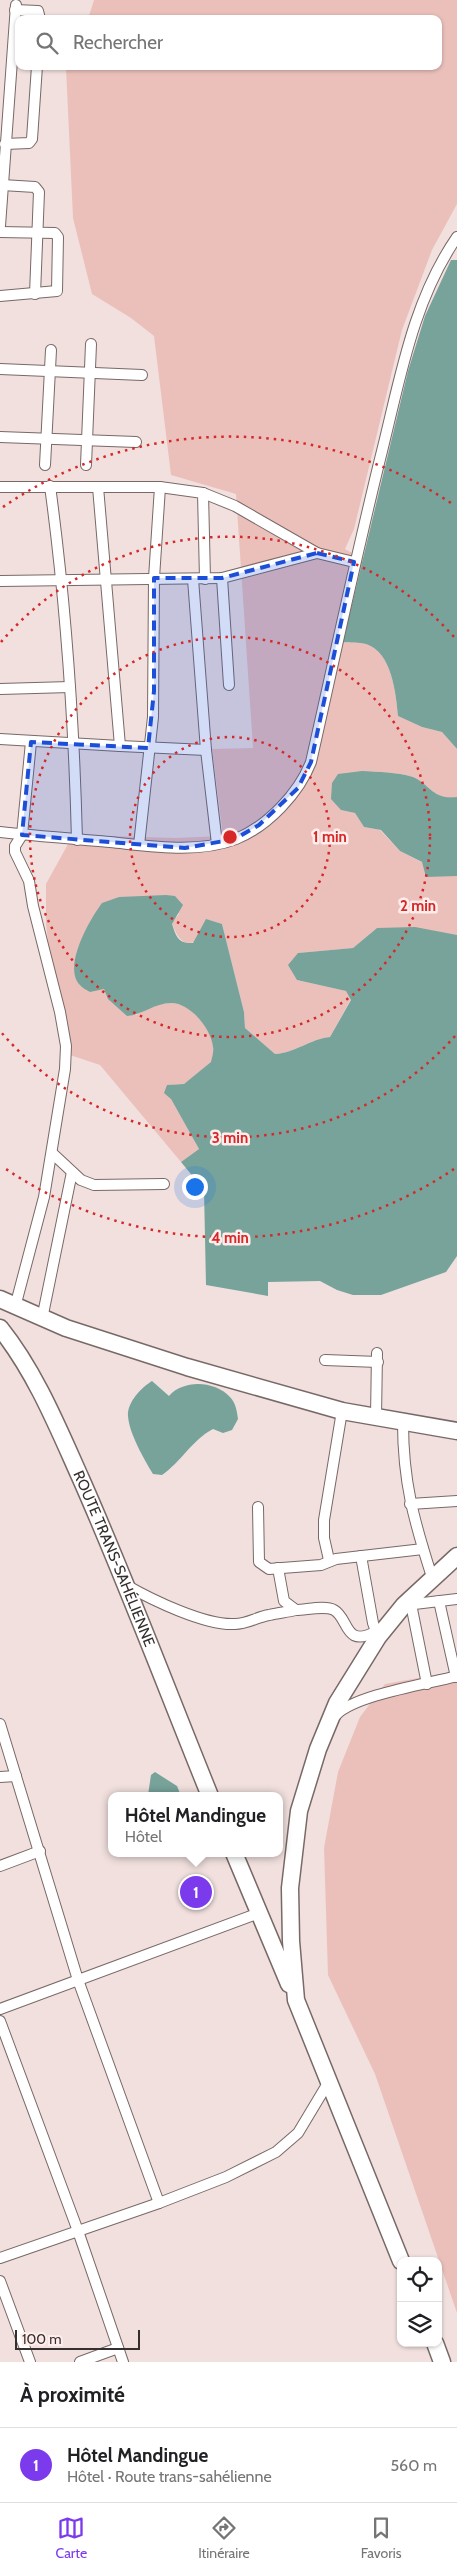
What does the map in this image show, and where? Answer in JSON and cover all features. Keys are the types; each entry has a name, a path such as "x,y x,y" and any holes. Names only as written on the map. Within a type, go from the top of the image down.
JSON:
{"highway":[{"path":"0,1299 42,1319 91,1337 187,1367 342,1410 457,1432"},
{"name":"ROUTE TRANS-SAHÉLIENNE","path":"3,1336 51,1412 106,1535 208,1792"},
{"path":"296,2000 291,1941 290,1888 293,1849 299,1811 327,1724 348,1681 376,1634 408,1605 432,1577 457,1556"},
{"path":"236,1857 296,2000 399,2257"},
{"path":"436,2347 442,2362"}],"street":[{"path":"0,226 15,7 38,12 39,15"},
{"path":"5,144 29,143 32,140 37,70"},
{"path":"2,185 38,189 35,294"},
{"path":"0,232 55,233 58,237 58,288 54,293 0,296"},
{"path":"0,832 184,848 217,844 235,839 259,825 290,796 306,776 311,762 354,562 408,344 436,270 457,237"},
{"path":"86,465 91,344"},
{"path":"45,465 50,350"},
{"path":"0,369 142,375"},
{"path":"0,438 136,442"},
{"path":"50,486 63,581 74,743 78,840"},
{"path":"0,487 160,487 203,493 234,506 317,553 354,562"},
{"path":"98,487 120,746"},
{"path":"139,845 154,691 154,578 160,487"},
{"path":"203,493 205,579"},
{"path":"0,581 222,578 317,553"},
{"path":"222,578 228,685"},
{"path":"193,579 206,750 217,844"},
{"path":"0,690 70,687"},
{"path":"0,739 206,750"},
{"path":"15,1307 37,1227 52,1153 65,1069 65,1032 32,906 29,882 15,852 15,846 22,835 32,742"},
{"path":"52,1153 86,1183 94,1185 164,1184"},
{"path":"42,1319 72,1172"},
{"path":"325,1360 377,1357 376,1417"},
{"path":"329,1560 324,1538 324,1520 342,1410"},
{"path":"403,1423 406,1483 410,1504 432,1577"},
{"path":"410,1504 457,1501"},
{"path":"258,1507 259,1562 269,1568 321,1566 329,1560 423,1549"},
{"path":"125,1584 144,1596 185,1613 226,1624 242,1624 268,1615 296,1610 332,1609 339,1614 345,1627 351,1633 364,1636 376,1634 361,1556"},
{"path":"278,1568 284,1601 296,1610"},
{"path":"427,1684 408,1605 457,1599"},
{"path":"327,1724 342,1708 358,1700 456,1676 439,1602"},
{"path":"0,1727 40,1851 78,1980 159,2203"},
{"path":"0,1777 16,1776"},
{"path":"0,1866 40,1851"},
{"path":"0,2008 259,1913"},
{"path":"0,2021 78,2231 123,2362"},
{"path":"0,2258 159,2203 226,2177 287,2144 306,2122 328,2082"},
{"path":"0,2281 30,2362"},
{"path":"80,2362 118,2348"}],"highlighted area":[{"path":"317,553 354,562 311,762 298,788 259,825 235,839 185,848 22,835 31,742 148,748 154,691 154,578 222,578"}],"shaded area":[{"path":"94,0 457,0 457,204 432,250 402,330 354,529 345,549 363,559 343,642 363,643 375,648 387,664 391,675 398,716 422,727 442,732 457,749 457,797 437,794 413,777 394,773 362,771 341,810 355,813 364,827 380,830 400,851 448,876 457,876 457,935 377,928 353,948 298,953 297,980 346,991 351,999 330,1037 275,1054 245,1028 244,1012 222,924 200,939 187,943 177,934 172,923 179,914 166,895 152,897 104,989 136,1015 152,1007 177,1003 192,1011 208,1031 213,1048 212,1062 184,1084 168,1085 171,1099 199,1149 181,1162 100,1065 61,1052 46,924 46,884 73,835 176,838 223,836 212,749 253,748 236,494 171,475 154,336 131,318 92,294 73,218 66,70 442,70 442,15 89,15"},
{"path":"457,1671 457,2313 442,2269 442,2257 438,2257 375,2074 328,1975 324,1848 338,1772 360,1717 385,1684"}],"water":[{"path":"451,260 457,260 457,749 442,732 422,727 398,716 391,675 387,664 375,648 363,643 343,642 408,371 425,316"},
{"path":"362,771 394,773 413,777 437,794 457,797 457,876 426,877 422,862 400,851 381,830 364,827 355,813 341,810 331,799 332,783 338,774"},
{"path":"175,896 183,905 172,924 176,936 181,941 193,943 206,919 222,924 244,1012 245,1028 275,1054 330,1037 351,1000 346,991 297,980 288,965 298,953 353,948 377,928 415,927 457,935 457,1256 446,1272 381,1295 353,1295 337,1290 320,1281 268,1282 268,1296 206,1285 204,1190 181,1162 199,1149 171,1099 164,1093 167,1085 184,1084 211,1062 213,1050 208,1032 192,1012 178,1004 165,1004 127,1016 108,999 104,989 90,992 81,986 75,977 74,967 80,943 102,903 119,897"},
{"path":"152,1381 169,1396 183,1387 191,1385 200,1384 216,1388 232,1399 238,1419 232,1430 223,1433 213,1429 199,1439 162,1475 153,1474 149,1468 134,1438 128,1416 133,1400"},
{"path":"155,1772 177,1786 179,1792 148,1792 151,1775"}],"place":[{"name":"Hôtel Mandingue","path":"196,1892"}]}
